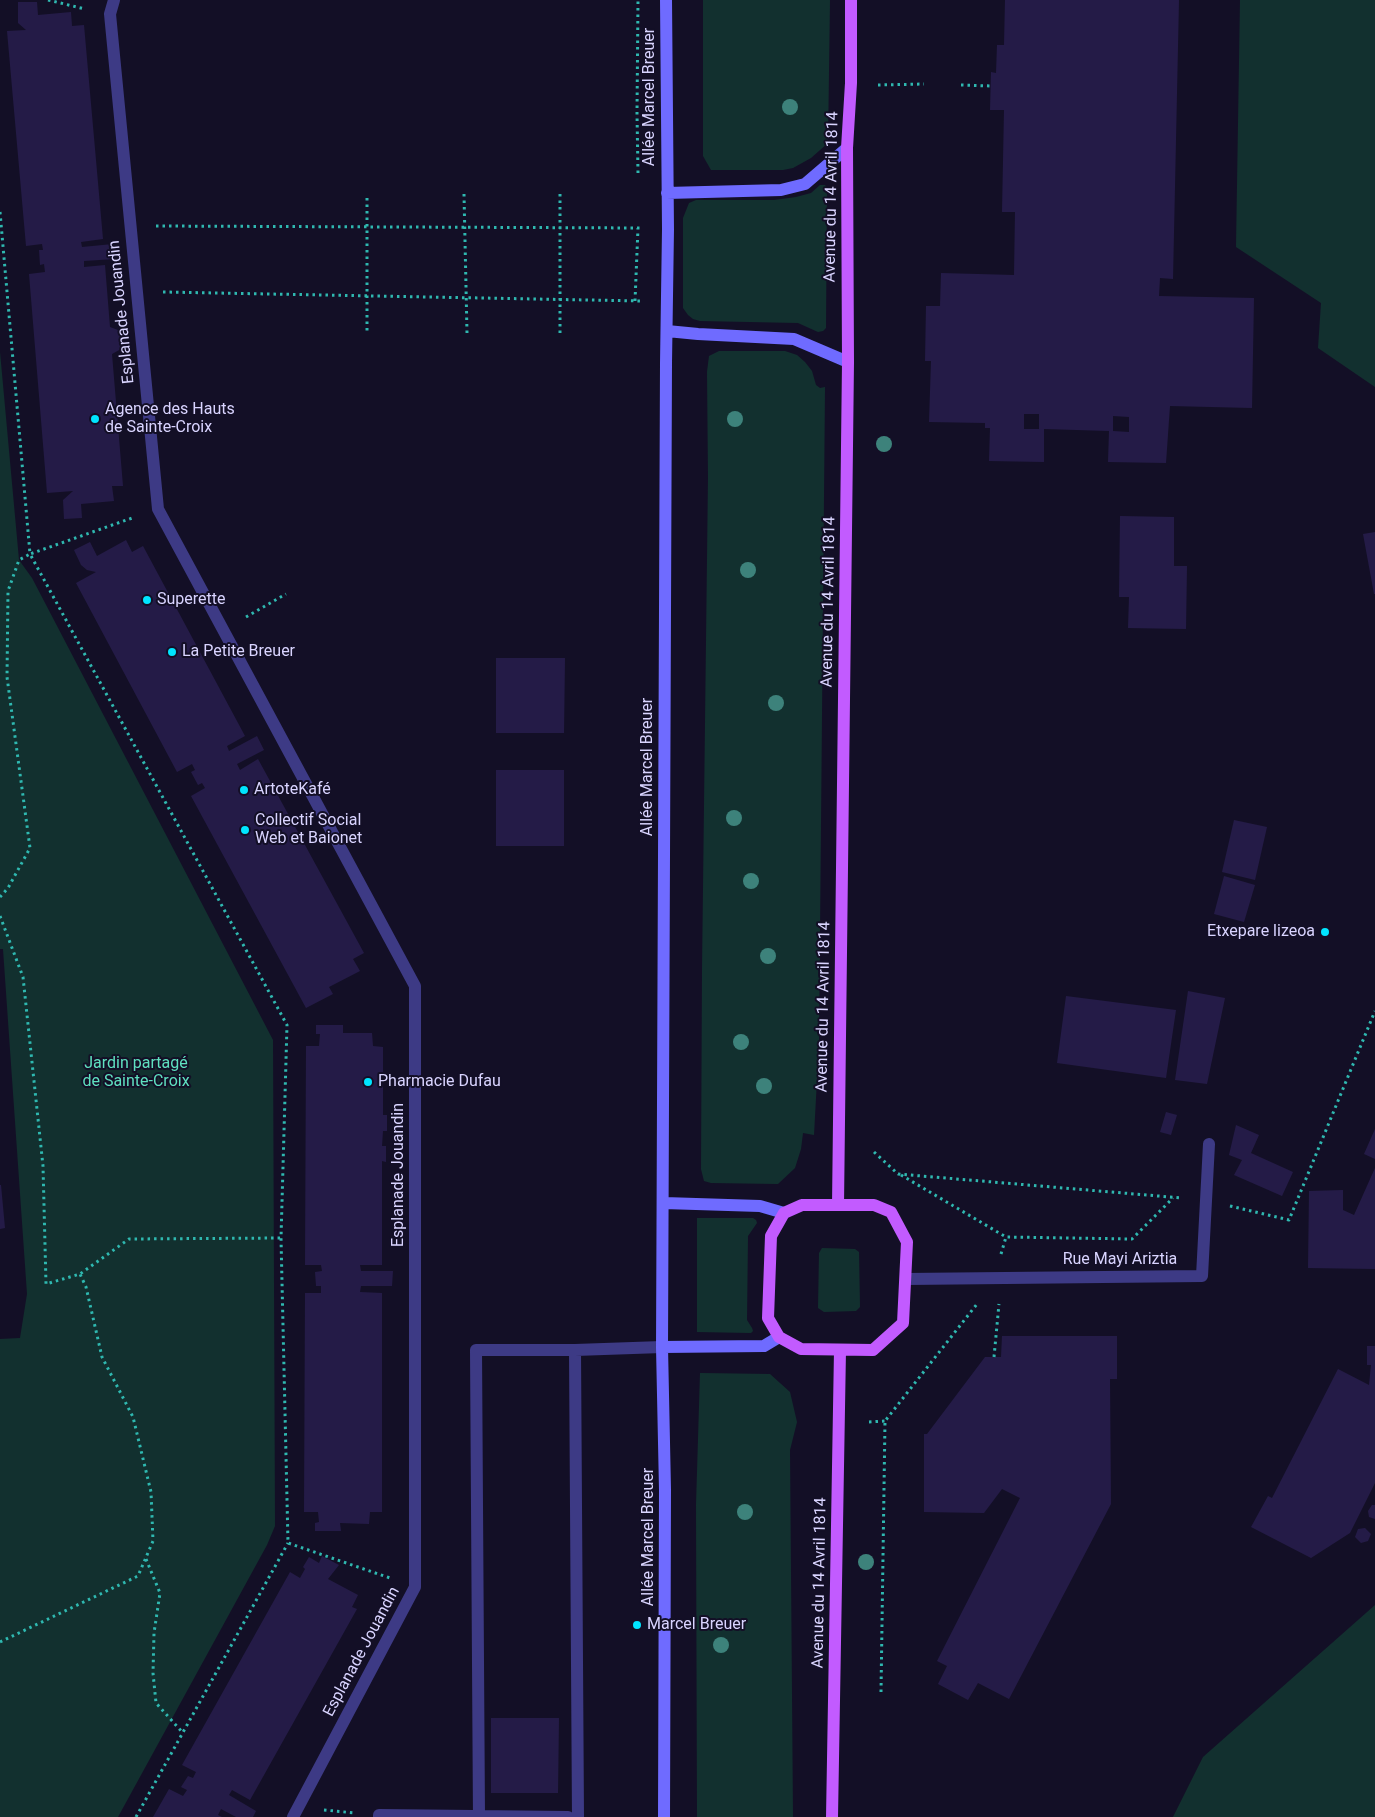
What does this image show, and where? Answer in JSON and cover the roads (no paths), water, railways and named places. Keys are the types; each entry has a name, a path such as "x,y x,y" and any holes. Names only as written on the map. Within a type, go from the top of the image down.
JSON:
{"main road":[{"name":"Avenue du 14 Avril 1814","path":"838,1205 848,362 847,148 851,83 851,0"},
{"path":"802,1205 838,1205 874,1205 891,1212 907,1242 903,1323 873,1350 801,1349 779,1337 768,1318 771,1236 784,1213 802,1205"},
{"name":"Avenue du 14 Avril 1814","path":"832,1817 840,1350"}],"street":[{"name":"Esplanade Jouandin","path":"114,0 110,14 158,509 415,986 415,1587 295,1812"},
{"name":"Allée Marcel Breuer","path":"664,1817 665,1490 662,1347 668,228 666,0"},
{"path":"667,193 781,190 805,184 847,148"},
{"path":"667,331 794,339 848,362"},
{"name":"Rue Mayi Ariztia","path":"906,1279 1202,1276 1209,1144"},
{"path":"664,1203 760,1206 784,1213"},
{"path":"480,1817 476,1350 764,1346 779,1337"},
{"path":"575,1350 578,1817"},
{"path":"378,1816 568,1817"}],"place":[{"name":"Agence des Hauts de Sainte-Croix","path":"95,419"},
{"name":"Superette","path":"147,600"},
{"name":"La Petite Breuer","path":"172,652"},
{"name":"ArtoteKafé","path":"244,790"},
{"name":"Collectif Social Web et Baionet","path":"245,830"},
{"name":"Etxepare lizeoa","path":"1325,932"},
{"name":"Pharmacie Dufau","path":"368,1082"},
{"name":"Marcel Breuer","path":"637,1625"}],"park label":[{"name":"Jardin partagé de Sainte-Croix","path":"136,1073"}]}
